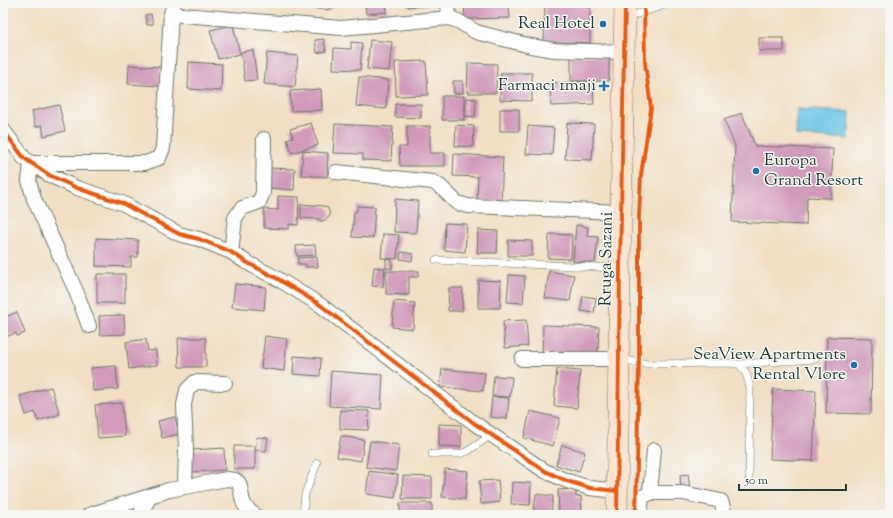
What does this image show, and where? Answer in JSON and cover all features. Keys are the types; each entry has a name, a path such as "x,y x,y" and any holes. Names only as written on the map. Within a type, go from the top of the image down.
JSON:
{"main road":[{"name":"Rruga Sazani","path":"617,515 618,359 625,10"}],"street":[{"path":"448,3 449,18"},
{"path":"31,163 145,163 159,158 163,148 172,9 340,28 449,18 458,21 476,32 531,46 554,50 624,52"},
{"path":"3,130 24,158 49,175 77,188 122,203 179,234 199,239 231,252 319,304 491,435 545,471 567,481 590,488 617,491"},
{"path":"231,252 236,218 242,208 259,202 263,193 264,139"},
{"path":"31,163 29,181 34,199 76,291 89,326"},
{"path":"336,172 433,182 441,187 451,199 457,203 468,206 621,212"},
{"path":"522,359 618,359"},
{"path":"185,486 186,449 184,405 187,390 195,382 225,383"},
{"path":"650,494 654,450"},
{"path":"88,515 185,486 227,479 235,480 239,483 245,508 255,515"},
{"path":"640,515 642,497 650,494 682,493 721,501 725,515"},
{"path":"140,515 150,496"}],"lane":[{"path":"625,10 671,3"},
{"path":"436,260 620,268"},
{"path":"618,359 647,364 739,364 815,359"},
{"path":"739,364 746,373 750,387 749,477"},
{"path":"432,454 459,454 468,451 491,435"},
{"path":"303,515 305,494 317,463"}],"water":[{"path":"797,109 850,112 849,139 796,136"}],"building":[{"path":"306,3 331,3 331,10 306,8"},
{"path":"365,3 386,3 387,12 366,14"},
{"path":"408,3 429,3 429,5 408,7"},
{"path":"464,3 509,3 510,18 465,19"},
{"path":"545,3 590,3 590,43 544,42"},
{"path":"151,14 153,24 147,25 145,15"},
{"path":"233,25 240,54 218,59 210,30"},
{"path":"759,38 784,38 784,51 759,51"},
{"path":"324,39 326,51 317,53 315,40"},
{"path":"370,40 392,42 389,71 367,69"},
{"path":"351,42 362,43 360,70 333,69 334,48 351,49"},
{"path":"253,50 257,80 245,81 241,52"},
{"path":"267,53 298,56 295,87 264,84"},
{"path":"571,56 609,56 609,81 571,81"},
{"path":"426,61 428,95 396,96 395,62"},
{"path":"189,62 222,64 221,91 188,89"},
{"path":"468,63 497,64 496,93 467,93"},
{"path":"129,65 161,67 160,86 128,84"},
{"path":"501,73 532,73 532,101 500,100"},
{"path":"359,77 388,80 386,109 356,106"},
{"path":"453,81 463,81 463,93 454,94"},
{"path":"593,81 594,104 551,106 550,83"},
{"path":"321,89 322,110 291,111 290,91"},
{"path":"442,96 464,96 464,120 442,120"},
{"path":"466,98 476,99 475,117 465,116"},
{"path":"395,104 421,104 421,118 395,117"},
{"path":"59,105 65,131 44,136 42,125 35,127 32,111"},
{"path":"500,109 519,109 519,131 500,131"},
{"path":"742,113 755,146 833,149 831,198 807,197 806,225 732,222 735,146 724,120"},
{"path":"311,123 318,145 292,153 287,139 293,137 290,129"},
{"path":"567,123 594,124 592,160 565,159"},
{"path":"335,124 393,127 391,161 363,160 363,154 333,153"},
{"path":"456,125 474,126 473,147 455,146"},
{"path":"407,126 430,126 430,153 445,153 445,166 400,166 399,147 407,147"},
{"path":"528,126 554,128 552,155 526,154"},
{"path":"303,151 328,153 327,177 301,175"},
{"path":"454,154 503,157 501,202 477,200 478,177 453,176"},
{"path":"270,168 295,169 294,190 269,188"},
{"path":"278,196 299,197 298,225 289,224 289,229 264,228 264,209 278,210"},
{"path":"395,199 418,201 416,233 394,232"},
{"path":"301,204 324,206 328,208 330,215 323,221 320,221 320,219 301,218"},
{"path":"357,206 375,207 373,238 352,237 354,212 357,211"},
{"path":"445,223 467,224 465,252 444,250"},
{"path":"576,225 588,227 587,236 598,237 595,263 573,261"},
{"path":"478,230 498,231 497,253 477,253"},
{"path":"383,234 399,235 397,259 381,258"},
{"path":"549,234 572,235 571,259 548,258"},
{"path":"96,238 138,240 138,257 131,257 131,267 96,266"},
{"path":"508,240 532,241 532,256 508,256"},
{"path":"315,245 316,255 297,256 296,246"},
{"path":"401,252 413,254 412,261 400,259"},
{"path":"317,257 318,267 306,267 306,264 298,264 298,258"},
{"path":"386,259 392,260 392,269 386,268"},
{"path":"374,267 385,268 383,287 372,286"},
{"path":"386,271 419,271 418,277 409,277 409,295 386,294"},
{"path":"549,271 574,275 570,301 545,298"},
{"path":"97,274 125,274 125,303 97,303"},
{"path":"509,275 525,276 523,303 507,302"},
{"path":"478,280 501,281 500,308 478,308"},
{"path":"235,284 266,287 264,310 232,307"},
{"path":"449,288 463,288 462,311 448,311"},
{"path":"583,296 596,298 594,313 581,311"},
{"path":"394,301 415,303 413,329 392,327"},
{"path":"17,312 25,333 17,336 16,333 3,338 3,318"},
{"path":"124,315 125,334 100,335 99,316"},
{"path":"526,320 528,346 505,348 503,321"},
{"path":"543,325 599,327 598,352 564,351 563,355 542,354"},
{"path":"265,336 287,339 284,371 261,368"},
{"path":"827,337 872,338 871,414 826,413"},
{"path":"178,338 206,338 206,367 179,367"},
{"path":"146,339 148,351 156,350 157,365 129,369 126,342"},
{"path":"294,356 321,358 320,376 293,374"},
{"path":"116,366 118,389 93,391 91,368"},
{"path":"442,369 485,373 483,391 440,387"},
{"path":"557,369 580,371 577,408 554,406"},
{"path":"331,371 383,375 381,409 329,406"},
{"path":"494,376 512,377 510,397 492,396"},
{"path":"51,387 60,414 38,421 35,412 26,415 20,396"},
{"path":"773,389 816,391 813,461 770,459"},
{"path":"492,397 509,398 507,419 490,417"},
{"path":"122,403 125,436 98,438 95,405"},
{"path":"340,410 369,411 368,430 340,429"},
{"path":"530,411 560,418 553,446 524,438"},
{"path":"175,417 179,434 162,438 158,421"},
{"path":"439,424 461,425 461,447 439,446"},
{"path":"341,436 364,440 361,461 337,457"},
{"path":"257,437 268,438 266,451 255,450"},
{"path":"370,441 399,445 396,471 366,467"},
{"path":"562,445 585,452 579,472 556,465"},
{"path":"234,446 255,446 255,469 234,469"},
{"path":"224,448 225,470 193,472 192,450"},
{"path":"445,469 468,471 465,499 442,497"},
{"path":"369,471 398,475 395,498 366,494"},
{"path":"688,474 690,489 681,489 680,475"},
{"path":"403,476 432,477 432,499 402,499"},
{"path":"498,480 500,502 481,504 479,481"},
{"path":"512,482 531,483 530,505 511,504"},
{"path":"576,489 576,497 581,496 582,515 559,515 558,490"},
{"path":"536,494 553,496 551,515 533,515"},
{"path":"400,503 432,503 432,515 400,515"}],"cycle path":[{"path":"617,515 625,3"},
{"path":"636,515 639,362 639,218 641,175 651,108 645,63 644,3"},
{"path":"3,130 24,158 49,175 77,188 122,203 179,234 199,239 231,252 319,304 474,423 545,471 567,481 590,488 617,491"}],"place":[{"name":"Real Hotel","path":"603,24"},
{"name":"Farmaci 1maji","path":"604,86"},
{"name":"Europa Grand Resort","path":"756,171"},
{"name":"SeaView Apartments Rental Vlore","path":"854,365"}]}
